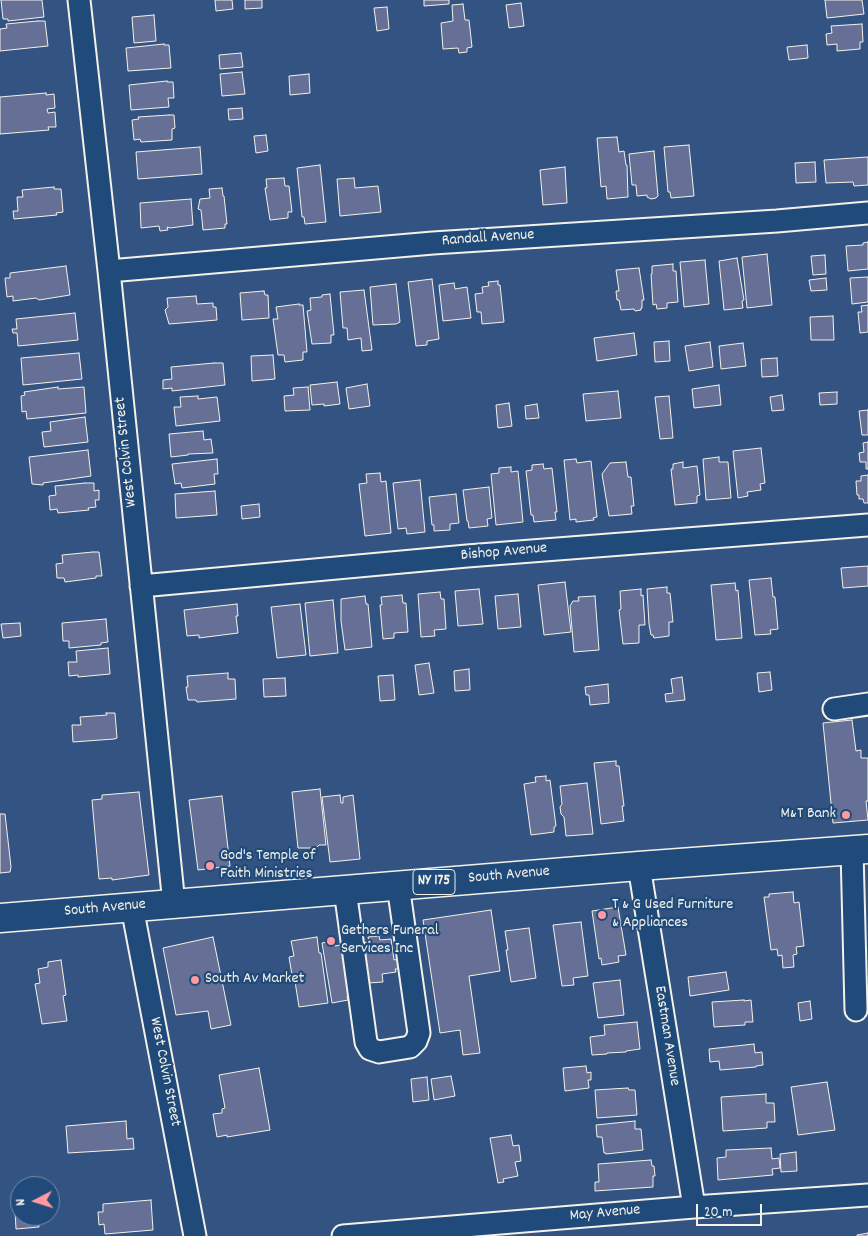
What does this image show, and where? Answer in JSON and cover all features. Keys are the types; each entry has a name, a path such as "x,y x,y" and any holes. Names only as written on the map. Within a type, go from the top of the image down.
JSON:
{"main road":[{"name":"South Avenue","path":"0,918 638,866 860,850"}],"street":[{"name":"West Colvin Street","path":"79,0 109,271 174,904"},
{"name":"Randall Avenue","path":"109,271 433,243 868,214"},
{"name":"Bishop Avenue","path":"141,586 467,556 868,524"},
{"path":"834,709 868,704"},
{"path":"856,1010 860,850"},
{"name":"Eastman Avenue","path":"638,866 694,1207"},
{"path":"345,890 366,1042 370,1049 378,1052 410,1047 416,1041 419,1033 398,885"},
{"name":"West Colvin Street","path":"132,907 195,1236"},
{"name":"May Avenue","path":"343,1236 694,1207 868,1195"}],"building":[{"path":"1,0 42,0 44,17 8,21 8,19 3,19"},
{"path":"215,0 232,0 233,9 216,11"},
{"path":"245,0 262,0 262,8 245,9"},
{"path":"424,0 449,0 449,4 424,6"},
{"path":"825,0 862,0 864,14 827,18"},
{"path":"521,3 524,26 509,28 506,5"},
{"path":"463,4 465,20 469,20 472,47 467,48 467,52 459,53 458,48 443,49 441,23 453,21 452,5"},
{"path":"387,7 389,29 377,31 374,8"},
{"path":"154,15 156,41 134,43 132,17"},
{"path":"45,21 48,46 0,51 0,29 7,28 6,24"},
{"path":"862,24 863,42 860,42 860,49 837,51 837,44 827,45 826,34 832,33 831,26"},
{"path":"169,45 171,68 128,71 126,48"},
{"path":"807,45 808,58 789,60 787,47"},
{"path":"241,53 243,67 220,69 219,55"},
{"path":"242,72 245,94 222,96 220,74"},
{"path":"309,74 310,93 290,95 289,76"},
{"path":"173,82 174,98 168,98 169,107 131,110 129,85"},
{"path":"46,93 46,95 54,94 55,108 47,109 48,113 55,112 56,127 48,127 49,130 0,134 0,97"},
{"path":"242,108 243,119 229,120 228,109"},
{"path":"174,115 175,128 172,129 172,140 141,142 140,139 134,140 132,120 139,119 138,117"},
{"path":"266,135 268,151 256,153 254,136"},
{"path":"617,137 619,152 624,151 627,165 628,197 607,199 606,186 601,187 597,138"},
{"path":"689,145 694,196 671,198 670,192 668,192 664,147"},
{"path":"200,147 202,174 138,179 136,152"},
{"path":"654,151 658,196 651,199 647,195 637,196 636,185 632,185 629,154"},
{"path":"868,157 868,185 854,186 853,182 826,183 824,160"},
{"path":"815,162 816,182 796,183 795,163"},
{"path":"320,165 326,222 305,224 304,217 302,217 297,168"},
{"path":"565,167 567,203 543,205 540,170"},
{"path":"284,178 285,186 289,186 292,212 288,212 288,218 270,220 265,188 267,188 266,179"},
{"path":"354,178 355,188 378,186 381,212 340,216 337,179"},
{"path":"54,187 54,189 61,189 63,212 56,213 57,215 14,219 13,211 18,211 17,197 23,197 22,190"},
{"path":"222,188 227,224 225,224 225,228 203,230 201,210 198,209 200,199 210,198 209,189"},
{"path":"191,199 193,225 167,227 168,230 160,231 159,226 141,228 140,203"},
{"path":"868,242 868,269 848,271 846,246 863,245 863,243"},
{"path":"767,254 772,305 747,308 742,257"},
{"path":"825,255 826,274 813,275 811,256"},
{"path":"737,258 744,300 742,301 743,308 724,310 719,261"},
{"path":"705,260 709,304 684,307 680,262"},
{"path":"673,264 673,271 676,271 678,302 667,303 667,308 657,309 656,304 653,305 652,266"},
{"path":"66,266 70,295 39,300 36,298 13,301 13,296 7,297 5,278 10,278 10,273"},
{"path":"639,268 644,300 642,300 642,308 635,311 634,309 621,310 619,300 617,300 616,291 619,291 616,270"},
{"path":"868,277 868,302 852,304 850,278"},
{"path":"826,278 827,290 811,291 809,280"},
{"path":"432,279 439,339 427,341 427,345 416,346 408,282"},
{"path":"498,281 504,322 482,324 481,312 477,312 475,294 483,293 482,287 489,286 488,282"},
{"path":"454,283 455,289 467,287 471,318 443,321 439,285"},
{"path":"396,284 400,322 396,324 373,325 370,287"},
{"path":"364,290 372,350 362,351 361,338 348,340 347,328 343,328 340,292"},
{"path":"264,291 265,295 268,295 269,318 242,320 240,293"},
{"path":"330,294 334,335 331,335 331,343 312,344 307,311 311,310 310,298"},
{"path":"196,296 197,304 213,303 213,307 216,307 217,320 169,324 165,310 168,307 167,298"},
{"path":"303,305 307,352 303,352 303,360 285,362 284,355 278,355 273,319 278,319 276,307"},
{"path":"868,305 868,332 860,333 858,312 862,312 861,306"},
{"path":"75,313 78,340 18,346 17,333 13,333 12,329 17,329 16,319"},
{"path":"833,316 834,340 811,340 810,317"},
{"path":"634,333 637,355 597,361 594,338"},
{"path":"669,341 670,361 655,362 654,342"},
{"path":"710,342 713,367 689,371 685,346"},
{"path":"743,343 746,366 721,369 719,346"},
{"path":"79,353 82,379 23,385 21,358"},
{"path":"273,355 275,379 252,381 251,356"},
{"path":"777,358 778,376 762,377 761,359"},
{"path":"223,363 225,385 172,391 172,388 163,389 163,380 172,379 171,367"},
{"path":"337,382 340,404 312,405 310,385"},
{"path":"367,384 370,406 349,409 346,388"},
{"path":"719,385 721,405 694,408 692,389"},
{"path":"58,387 58,389 84,387 86,413 27,419 26,411 22,412 21,396 25,395 24,392"},
{"path":"308,387 310,410 285,411 284,396 294,395 293,388"},
{"path":"618,391 621,418 586,421 583,394"},
{"path":"837,392 837,404 820,405 819,393"},
{"path":"782,395 784,410 772,411 770,397"},
{"path":"198,396 198,399 217,397 220,421 176,426 174,407 181,407 180,397"},
{"path":"669,396 673,438 660,439 655,397"},
{"path":"509,403 512,426 498,428 496,405"},
{"path":"537,404 539,418 526,419 525,406"},
{"path":"868,410 868,435 862,435 859,411"},
{"path":"85,417 88,442 44,447 42,432 51,431 50,422"},
{"path":"203,431 204,440 211,439 213,453 171,457 169,434"},
{"path":"868,442 868,469 866,469 866,462 860,462 859,453 864,452 863,443"},
{"path":"761,448 765,483 760,484 761,490 747,492 748,496 738,498 733,451"},
{"path":"88,450 91,476 43,483 43,485 32,484 29,457"},
{"path":"719,457 719,462 728,462 731,498 706,500 703,459"},
{"path":"217,459 218,474 214,474 215,484 182,488 181,483 175,484 172,464"},
{"path":"576,459 577,463 591,461 597,517 593,518 594,520 576,522 576,519 570,520 564,460"},
{"path":"626,462 628,477 631,477 634,506 631,506 632,514 609,516 602,474 610,463"},
{"path":"683,462 683,468 697,466 700,495 697,496 697,503 675,505 671,469 673,469 673,464"},
{"path":"543,464 544,469 552,468 557,512 555,512 556,520 534,522 533,515 531,515 526,471 532,470 532,465"},
{"path":"511,467 511,472 518,471 523,522 496,525 491,474 499,473 499,468"},
{"path":"380,473 381,482 386,481 391,533 365,536 359,484 367,483 366,474"},
{"path":"868,475 868,503 864,503 863,499 859,499 859,495 857,495 856,481 861,481 861,476"},
{"path":"420,480 425,532 407,534 406,528 398,529 393,483"},
{"path":"94,483 94,491 99,490 99,500 95,500 96,507 88,508 89,510 58,513 57,509 50,510 49,496 56,495 55,486"},
{"path":"489,487 492,518 487,519 488,526 469,528 463,490"},
{"path":"215,491 217,515 176,518 175,494"},
{"path":"456,494 459,523 450,524 450,530 434,531 429,497"},
{"path":"259,504 260,517 242,519 241,506"},
{"path":"99,552 102,576 65,582 64,578 57,578 56,564 63,563 62,555"},
{"path":"868,566 868,586 843,588 841,568"},
{"path":"771,578 778,629 770,630 771,634 755,635 749,580"},
{"path":"565,582 571,632 544,635 538,585"},
{"path":"735,583 736,591 738,590 742,638 716,640 711,585"},
{"path":"667,587 667,593 670,593 673,622 669,622 669,636 654,638 651,635 649,624 647,589"},
{"path":"479,589 483,624 458,626 455,591"},
{"path":"641,589 645,625 639,625 639,643 623,644 619,610 621,609 620,591"},
{"path":"440,592 441,599 444,599 446,629 434,630 435,636 421,637 418,594"},
{"path":"518,594 521,627 498,629 495,596"},
{"path":"402,595 403,603 406,603 408,632 394,633 394,638 383,639 381,597"},
{"path":"365,596 366,604 368,604 372,647 345,650 341,621 341,599"},
{"path":"595,596 599,650 574,652 570,606 573,601 579,601 578,597"},
{"path":"333,600 338,653 310,656 305,603"},
{"path":"237,604 238,633 199,638 199,635 187,636 184,610"},
{"path":"300,604 306,655 277,658 271,607"},
{"path":"106,619 108,642 101,643 101,645 69,648 69,641 63,641 62,623"},
{"path":"20,623 21,636 3,638 1,624"},
{"path":"108,648 110,674 69,676 68,662 77,662 76,651"},
{"path":"429,663 434,693 419,695 415,665"},
{"path":"469,669 470,690 455,691 454,671"},
{"path":"770,672 772,690 759,692 757,673"},
{"path":"228,673 228,679 235,679 236,699 197,702 196,700 188,700 187,676"},
{"path":"393,675 395,700 380,701 378,676"},
{"path":"682,677 685,700 666,702 665,694 673,693 671,679"},
{"path":"285,678 286,696 264,697 263,679"},
{"path":"608,684 609,703 590,705 589,695 586,695 585,687"},
{"path":"106,713 115,713 117,738 73,742 72,725 81,725 80,717 107,715"},
{"path":"852,720 856,751 861,750 861,758 868,758 868,801 866,801 868,820 833,823 823,723"},
{"path":"616,761 616,766 619,766 624,821 601,824 594,763"},
{"path":"546,776 546,781 550,780 556,826 554,827 554,832 531,835 524,784 536,782 535,777"},
{"path":"587,783 593,834 566,836 564,817 561,814 560,807 562,804 560,786"},
{"path":"320,789 326,845 319,845 316,848 298,848 292,792"},
{"path":"139,792 149,875 112,880 112,878 99,879 92,800 102,799 102,795"},
{"path":"340,795 341,803 343,803 343,797 353,795 360,859 330,862 322,797"},
{"path":"222,796 230,866 198,870 189,800"},
{"path":"0,814 5,814 11,867 10,872 0,873"},
{"path":"793,892 794,903 799,902 804,946 796,947 797,954 793,955 794,967 783,968 782,955 778,956 777,949 771,950 764,897 769,897 769,894"},
{"path":"618,907 626,955 618,956 619,962 602,965 601,958 599,959 592,911"},
{"path":"491,910 500,971 469,976 480,1053 463,1055 460,1030 440,1033 423,920"},
{"path":"581,922 588,976 573,978 574,985 562,986 553,925"},
{"path":"529,928 536,978 511,982 505,931"},
{"path":"379,936 380,940 391,939 394,960 398,959 399,969 395,969 396,972 382,974 383,982 368,983 360,943 369,942 368,937"},
{"name":"South Av Market","path":"213,937 231,1025 211,1029 208,1011 176,1015 163,948"},
{"path":"317,937 328,1003 299,1007 289,957 294,956 291,941"},
{"path":"334,941 335,946 347,944 358,994 347,996 348,1000 332,1003 322,943"},
{"path":"61,960 66,995 63,996 67,1021 42,1024 35,984 40,983 38,969 48,967 48,962"},
{"path":"726,972 729,990 690,996 688,977"},
{"path":"620,980 624,1015 598,1018 593,983"},
{"path":"751,1000 753,1022 745,1022 745,1025 714,1027 712,1002"},
{"path":"810,1001 812,1019 800,1021 798,1003"},
{"path":"637,1022 640,1049 592,1055 590,1037 605,1035 604,1025"},
{"path":"754,1044 755,1053 762,1052 763,1065 720,1070 719,1061 710,1062 709,1049"},
{"path":"586,1066 587,1073 591,1072 591,1080 588,1080 589,1088 565,1091 563,1068"},
{"path":"259,1068 270,1130 217,1137 213,1114 222,1113 222,1109 225,1108 219,1075"},
{"path":"451,1076 455,1096 434,1100 431,1079"},
{"path":"427,1077 429,1100 413,1102 411,1079"},
{"path":"827,1082 835,1130 798,1135 791,1087"},
{"path":"628,1088 629,1090 635,1090 637,1115 597,1118 595,1090"},
{"path":"766,1094 766,1103 774,1103 775,1122 767,1122 767,1128 723,1131 721,1097"},
{"path":"126,1121 127,1139 133,1138 134,1149 68,1153 66,1126"},
{"path":"635,1121 635,1129 641,1129 643,1150 604,1153 602,1137 597,1137 596,1125"},
{"path":"511,1135 513,1146 519,1145 521,1161 515,1162 518,1176 503,1179 504,1182 498,1183 490,1138"},
{"path":"771,1148 772,1159 779,1158 780,1168 772,1169 773,1175 718,1180 717,1158 726,1157 726,1150"},
{"path":"796,1152 797,1171 781,1172 780,1154"},
{"path":"651,1160 655,1176 653,1176 653,1187 595,1191 595,1182 599,1182 598,1164"},
{"path":"151,1200 153,1230 105,1234 104,1224 99,1225 98,1212 103,1212 103,1204"},
{"path":"16,1226 39,1226 39,1227 16,1229"},
{"path":"868,1233 868,1236 857,1236 857,1235"}],"place":[{"name":"M&T Bank","path":"846,815"},
{"name":"God's Temple of Faith Ministries","path":"210,866"},
{"name":"T & G Used Furniture & Appliances","path":"602,915"},
{"name":"Gethers Funeral Services Inc","path":"331,941"},
{"name":"South Av Market","path":"195,980"}]}
